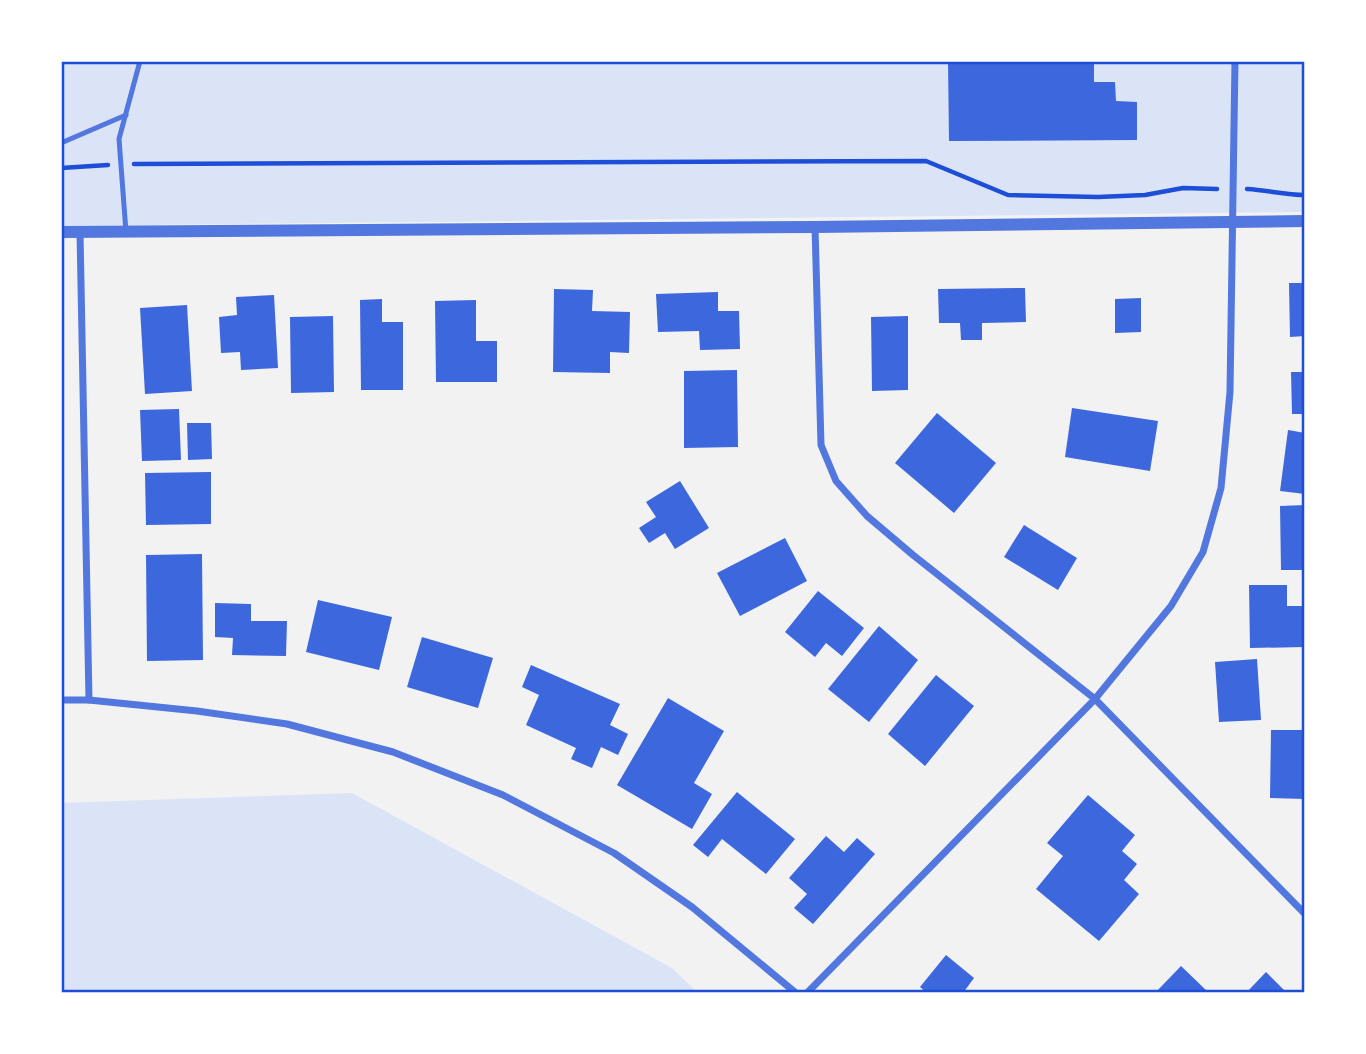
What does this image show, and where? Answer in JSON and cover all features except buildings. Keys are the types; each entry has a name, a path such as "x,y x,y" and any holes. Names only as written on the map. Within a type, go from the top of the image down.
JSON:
{"street":[{"path":"807,993 1095,699 1171,606 1203,552 1222,488 1230,392 1234,61"},
{"path":"61,232 1305,221"},
{"path":"814,227 821,445 836,481 867,516 913,555 1095,699 1305,914"},
{"path":"80,232 89,700"},
{"path":"61,700 89,700 197,711 287,724 393,752 503,794 614,853 692,906 796,993"}],"lane":[{"path":"126,232 119,139 140,61"},
{"path":"61,143 126,115"}],"path":[{"path":"61,169 121,164 926,161 1008,195 1098,197 1145,195 1183,188 1268,190 1288,195 1305,195"}],"shaded area":[{"path":"61,61 1305,61 1305,212 61,226"},
{"path":"352,793 672,968 698,993 61,993 61,803"}]}
